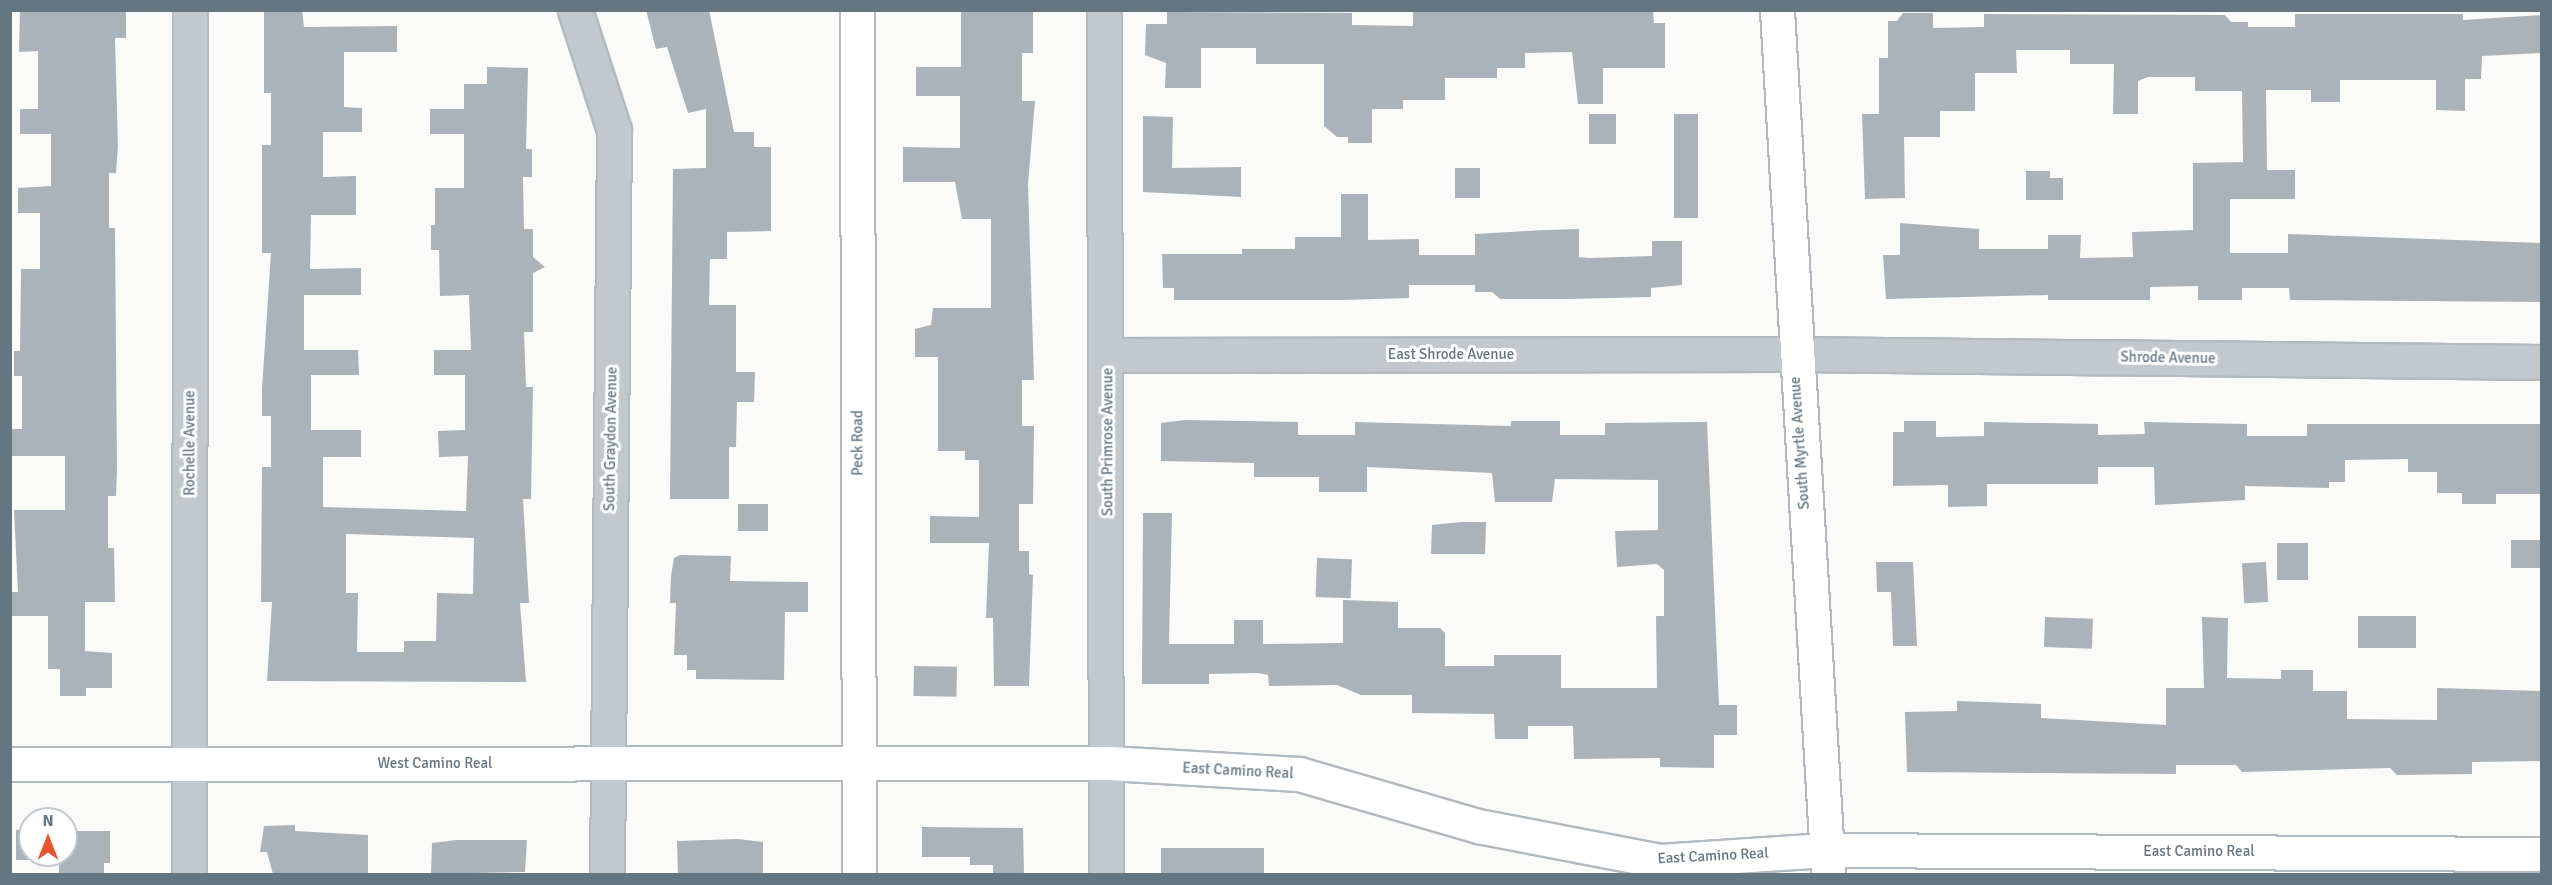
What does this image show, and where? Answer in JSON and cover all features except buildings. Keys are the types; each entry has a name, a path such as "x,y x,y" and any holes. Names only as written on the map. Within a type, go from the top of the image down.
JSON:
{"street":[{"name":"Rochelle Avenue","path":"189,874 190,10"},
{"name":"South Graydon Avenue","path":"575,10 614,130 607,874"},
{"name":"Peck Road","path":"857,10 859,874"},
{"name":"South Primrose Avenue","path":"1104,10 1108,355 1107,874"},
{"name":"South Myrtle Avenue","path":"1777,10 1795,354 1827,862"},
{"name":"East Shrode Avenue","path":"1108,355 1795,354"},
{"name":"Shrode Avenue","path":"1795,354 2541,362"},
{"name":"East Camino Real","path":"860,764 1108,763 1309,776 1478,826 1659,861 1827,862 2541,854"},
{"name":"West Camino Real","path":"10,764 860,764"}]}
